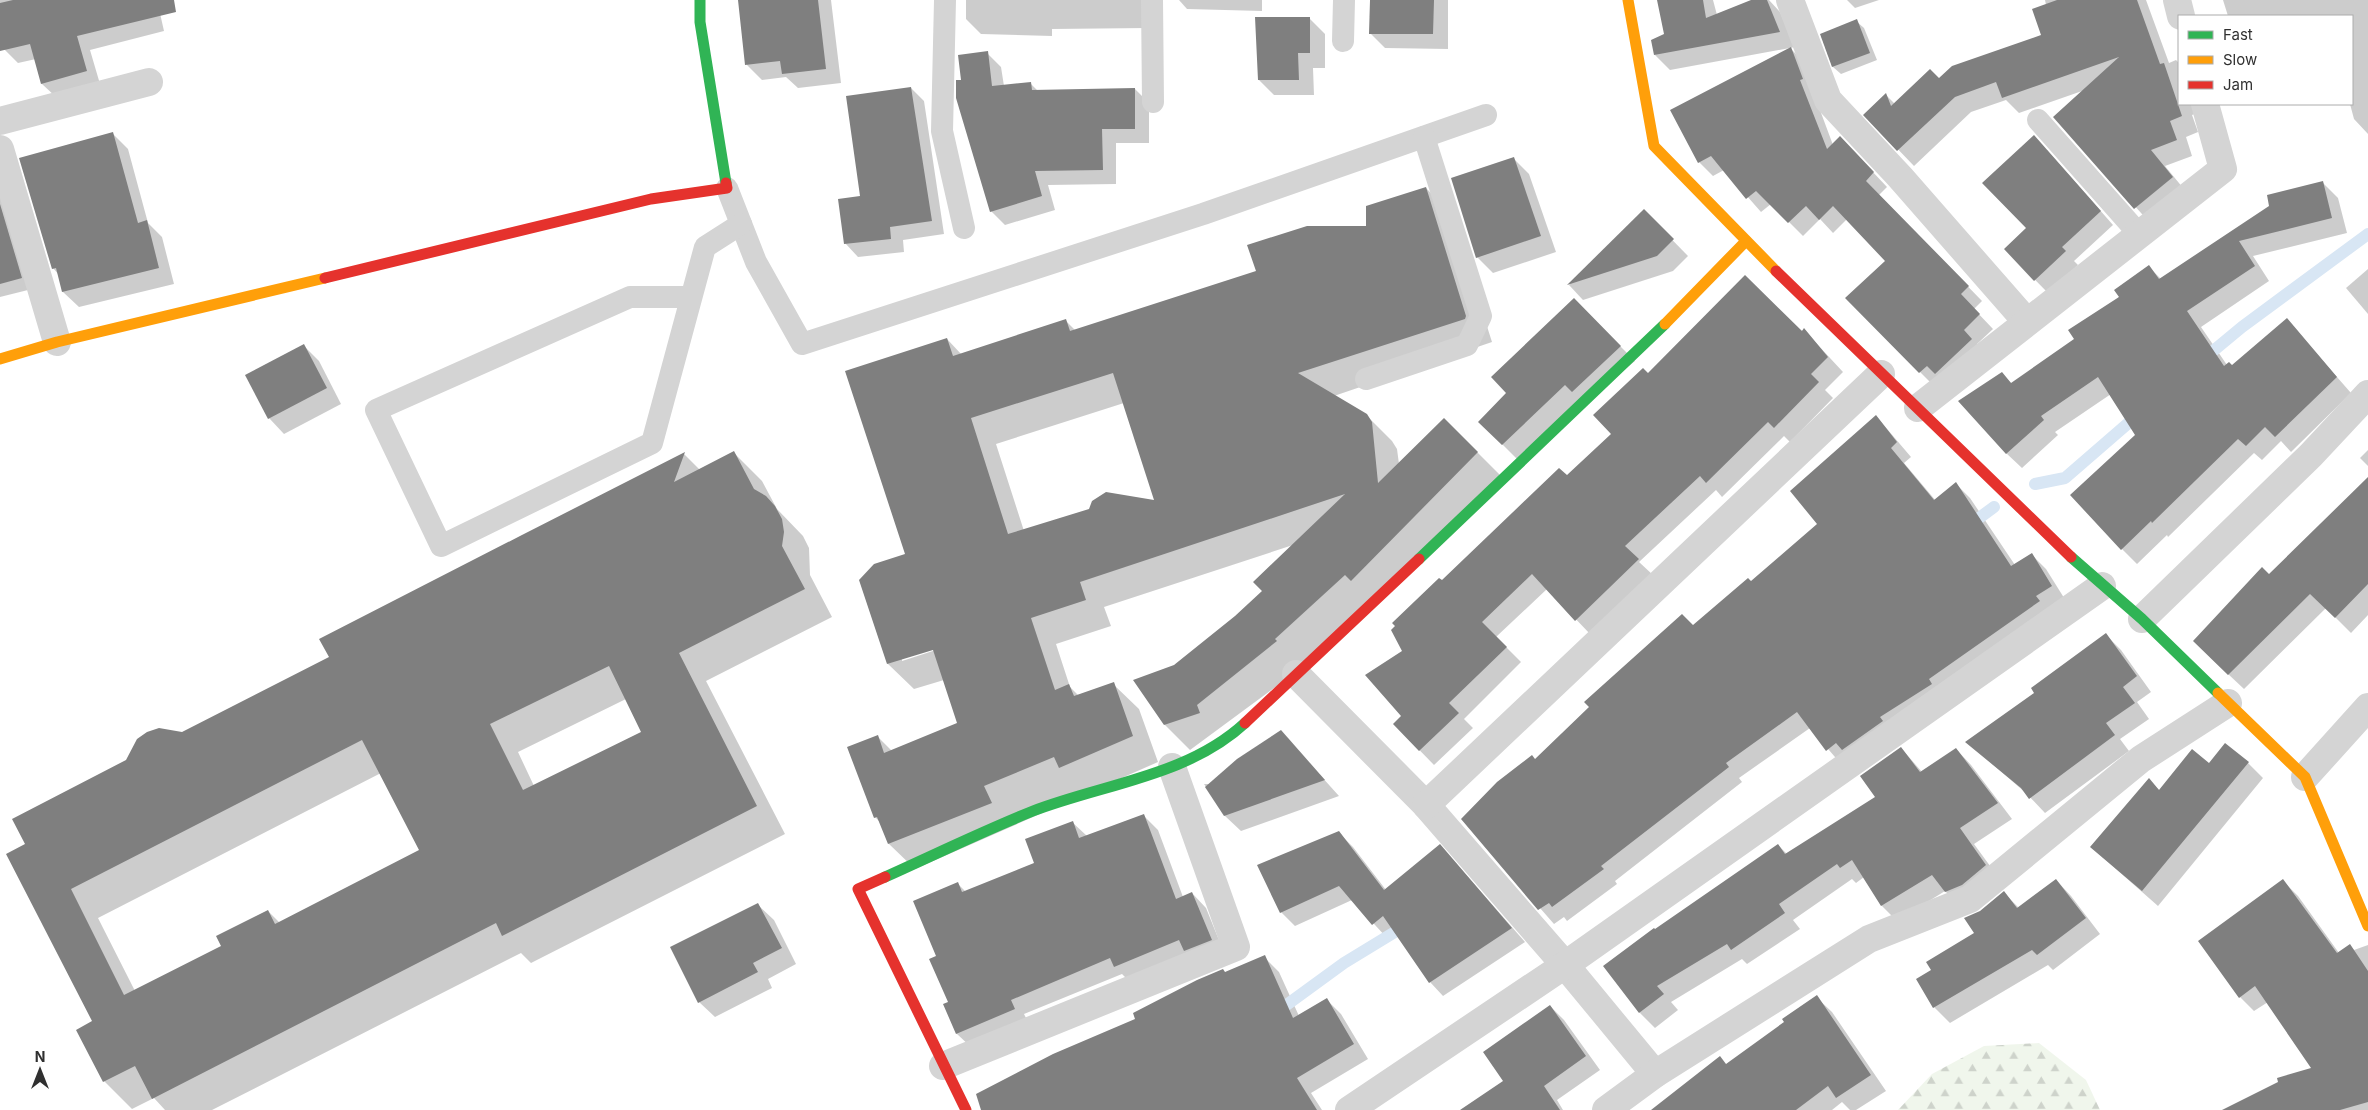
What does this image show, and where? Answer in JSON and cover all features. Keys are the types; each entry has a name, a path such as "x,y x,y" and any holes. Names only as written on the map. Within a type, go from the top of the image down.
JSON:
{"street":[{"path":"0,359 57,342 651,198 727,188 700,22 700,0"},
{"path":"1628,0 1654,146 1746,241 1881,374 2102,586 2142,620 2305,777 2367,924"},
{"path":"1790,0 1828,100 1900,177 2027,322"},
{"path":"2177,0 2181,15"},
{"path":"0,121 149,82"},
{"path":"1918,408 2223,170 2205,105"},
{"path":"0,150 57,342"},
{"path":"966,1110 858,889 1034,812 1172,767 1227,740 1625,364 1746,241"},
{"path":"1426,805 1881,374"},
{"path":"2142,620 2311,454 2368,394"},
{"path":"1349,1110 1565,965 2102,586"},
{"path":"1296,674 1426,805 1565,965 1655,1074"},
{"path":"1606,1110 1655,1074 1869,939 1970,899 2141,759 2228,703"},
{"path":"2305,777 2368,707"},
{"path":"943,1066 1236,947 1172,767"}],"lane":[{"path":"944,0 942,131 964,228"},
{"path":"1152,0 1153,102"},
{"path":"1343,41 1344,0"},
{"path":"727,188 756,262 802,344 1202,214 1486,115"},
{"path":"2038,120 2139,234"},
{"path":"1366,379 1467,345 1481,316 1424,137"},
{"path":"691,297 630,297 376,410 441,546 652,443 705,247 741,224"}],"green space":[{"path":"2039,1043 2086,1080 2100,1110 1898,1110 1932,1074 1984,1046"}],"building":[{"path":"13,0 174,0 176,12 77,36 87,71 41,84 30,44 0,51 0,3"},
{"path":"738,0 818,0 826,69 782,74 780,61 745,65"},
{"path":"1370,0 1434,0 1433,34 1369,34"},
{"path":"1657,0 1703,0 1706,18 1751,0 1767,0 1780,32 1654,55 1651,40 1664,34"},
{"path":"2057,0 2137,0 2160,64 2164,63 2182,116 2170,121 2177,140 2151,150 2173,177 2134,209 2053,117 2119,57 2002,98 1996,82 1955,97 1897,151 1863,115 1886,93 1891,106 1930,69 1939,78 1952,66 2041,35 2032,9"},
{"path":"1255,17 1310,17 1310,53 1298,53 1299,80 1258,80"},
{"path":"1857,19 1870,53 1832,67 1820,34"},
{"path":"1791,47 1803,79 1800,80 1827,149 1840,136 1874,172 1866,181 1969,286 1961,294 1980,314 1964,330 1972,339 1935,374 1927,366 1919,373 1845,298 1885,261 1833,206 1819,220 1806,206 1788,223 1756,191 1746,199 1711,156 1698,163 1670,110"},
{"path":"988,51 992,86 1031,82 1032,90 1135,88 1135,129 1102,129 1103,170 1035,171 1042,196 990,212 956,98 956,80 961,80 958,55"},
{"path":"911,87 932,221 890,227 891,239 844,244 838,199 860,196 846,96"},
{"path":"113,132 138,223 147,220 159,268 62,292 56,268 52,269 19,158"},
{"path":"2034,135 2101,211 2062,247 2066,251 2034,281 2004,249 2026,228 1982,183"},
{"path":"1514,157 1541,236 1476,258 1451,178"},
{"path":"2323,181 2332,218 2239,241 2255,266 2187,311 2224,366 2229,362 2232,365 2287,318 2337,377 2275,437 2265,427 2246,446 2238,439 2152,523 2151,521 2121,550 2070,495 2135,435 2098,377 2041,416 2044,420 2006,454 1958,401 2002,372 2011,383 2074,339 2068,330 2119,297 2114,290 2149,265 2159,279 2269,206 2267,195"},
{"path":"1426,187 1466,316 1465,319 1298,373 1367,414 1372,422 1378,483 1444,418 1478,452 1351,581 1345,575 1275,639 1277,641 1197,705 1200,713 1164,725 1133,680 1174,665 1235,616 1262,591 1253,582 1345,494 1080,582 1086,600 1031,618 1055,690 1069,684 1074,696 1114,682 1133,736 1059,768 1054,757 984,786 992,803 888,844 877,817 874,818 847,747 878,735 884,753 957,723 933,650 887,664 859,580 874,564 905,554 845,371 947,338 953,356 1066,319 1070,331 1256,271 1247,245 1307,226 1366,226 1366,206","holes":["1113,373 1154,500 1106,492 1092,501 1089,509 1008,534 971,418"]},
{"path":"0,204 22,278 0,284"},
{"path":"1644,209 1674,239 1657,256 1567,285"},
{"path":"1745,275 1802,331 1804,328 1828,357 1811,374 1819,382 1774,428 1768,422 1706,483 1700,476 1625,546 1639,559 1575,621 1532,574 1482,622 1507,647 1449,703 1459,713 1419,751 1393,724 1401,716 1365,675 1402,651 1391,630 1395,626 1392,623 1439,578 1442,580 1559,468 1567,475 1611,434 1593,415 1643,368 1648,373"},
{"path":"1574,298 1621,346 1572,392 1565,385 1502,445 1478,422 1506,393 1491,377"},
{"path":"304,344 327,388 268,419 245,375"},
{"path":"1876,415 1897,442 1891,448 1934,500 1956,482 2011,566 2032,553 2052,586 2036,596 2040,601 1929,679 1932,684 1880,717 1883,721 1842,750 1836,743 1826,751 1797,712 1726,763 1729,767 1601,866 1604,869 1552,907 1549,903 1538,910 1461,819 1497,782 1532,755 1535,759 1589,707 1584,702 1682,614 1693,625 1748,578 1751,581 1817,524 1790,491"},
{"path":"734,451 754,489 766,496 775,506 782,519 784,532 782,546 805,589 679,653 757,806 502,936 496,923 152,1099 135,1066 103,1082 76,1030 92,1021 6,854 25,844 12,819 126,760 137,739 147,732 159,728 182,732 329,657 319,639 685,452 674,482","holes":["609,666 641,732 523,790 490,724","362,740 419,850 275,924 268,910 216,936 221,946 124,995 71,889"]},
{"path":"2368,477 2368,584 2335,618 2310,594 2228,675 2193,641 2262,567 2269,574"},
{"path":"2106,633 2137,676 2123,687 2135,703 2106,723 2115,735 2029,799 2021,788 1965,742 2034,693 2031,688"},
{"path":"1281,730 1325,780 1224,816 1205,787 1237,759"},
{"path":"2225,743 2249,762 2142,891 2090,847 2149,778 2159,790 2192,749 2209,763"},
{"path":"1901,747 1920,772 1956,748 1998,803 1960,828 1986,865 1962,885 1945,892 1932,875 1881,906 1852,860 1840,868 1837,864 1779,904 1785,913 1731,950 1727,944 1657,986 1664,994 1639,1013 1603,966 1654,928 1778,844 1785,854 1875,797 1860,776"},
{"path":"1144,814 1176,899 1192,892 1212,940 1184,951 1179,940 1114,967 1110,958 1011,1000 1015,1009 956,1034 943,1004 948,1002 929,959 936,956 913,901 958,882 962,892 1034,863 1025,839 1073,821 1079,838"},
{"path":"1339,831 1384,890 1440,844 1512,928 1429,983 1383,916 1372,925 1339,886 1280,913 1257,865"},
{"path":"2056,879 2086,918 2037,955 2032,950 1933,1008 1916,979 1931,970 1926,962 1974,933 1964,918 1980,911 2004,891 2017,908"},
{"path":"2283,879 2337,953 2350,944 2368,971 2368,1102 2340,1110 2222,1110 2278,1082 2277,1078 2311,1068 2255,986 2239,998 2198,941"},
{"path":"758,903 782,948 753,963 758,972 698,1003 670,947"},
{"path":"1265,955 1293,1018 1327,998 1354,1044 1297,1078 1317,1110 981,1110 976,1094 1053,1054 1135,1019 1133,1013 1197,980 1223,969 1225,972"},
{"path":"1817,995 1871,1075 1836,1098 1828,1086 1796,1110 1651,1110 1720,1056 1726,1064 1784,1022 1782,1019"},
{"path":"1550,1005 1586,1056 1544,1086 1560,1110 1460,1110 1503,1081 1483,1052"}],"waterway":[{"path":"2201,361 2242,327 2368,234"},
{"path":"2035,484 2065,478 2140,413"},
{"path":"1967,527 1994,507"},
{"path":"1274,1014 1344,963 1408,924"}],"traffic: fast":[{"path":"700,0 700,22 726,183"},
{"path":"1419,559 1665,324"},
{"path":"2071,557 2142,619 2218,693"},
{"path":"885,877 1033,811 1171,767 1198,755 1222,741 1245,723"}],"traffic: slow":[{"path":"1628,0 1654,146 1776,271"},
{"path":"1665,324 1746,241"},
{"path":"0,359 57,342 325,278"},
{"path":"2218,693 2305,777 2368,926"}],"traffic: jam":[{"path":"325,278 651,199 727,188 726,183"},
{"path":"1776,271 2071,557"},
{"path":"1245,723 1419,559"},
{"path":"885,877 858,889 966,1110"}]}
